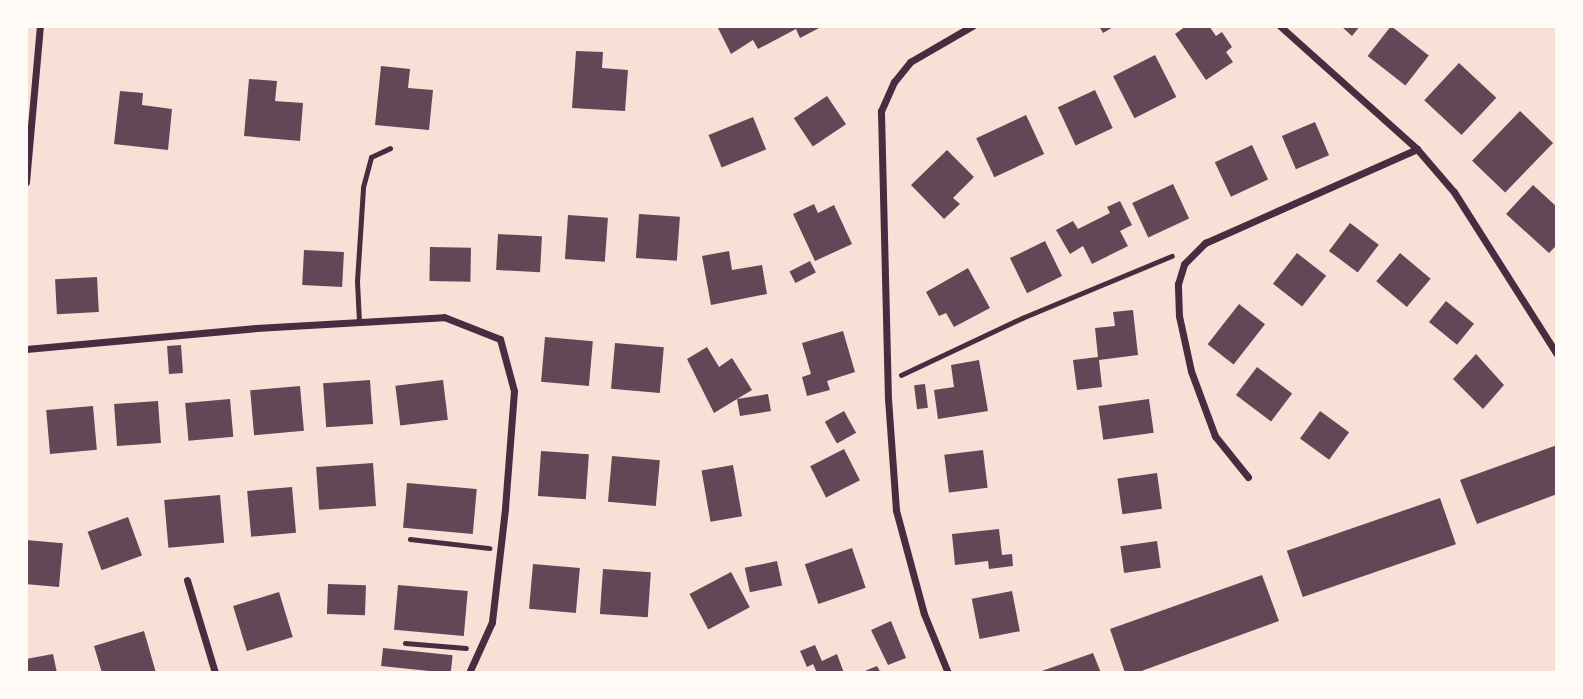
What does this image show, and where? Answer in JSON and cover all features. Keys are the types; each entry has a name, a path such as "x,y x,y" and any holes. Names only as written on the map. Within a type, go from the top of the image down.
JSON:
{"street":[{"path":"26,182 40,26"},
{"path":"948,673 924,614 896,510 888,381 881,111 894,82 910,62 972,26"},
{"path":"1280,26 1417,149 1454,192 1557,354"},
{"path":"1248,477 1214,436 1191,371 1179,316 1178,285 1184,264 1205,243 1417,149"},
{"path":"26,349 444,317 500,339 514,391 501,549 492,622 469,673"},
{"path":"187,580 215,673"}],"lane":[{"path":"359,322 357,281 363,187 371,157 390,148"}],"path":[{"path":"888,381 1021,318 1205,243"},
{"path":"410,539 501,549"},
{"path":"405,643 480,650"}],"building":[{"path":"717,26 823,26 800,38 796,29 758,49 753,40 731,54"},
{"path":"1099,26 1115,26 1103,33"},
{"path":"1186,26 1209,26 1216,36 1222,32 1232,47 1226,52 1233,62 1206,80 1175,34"},
{"path":"1341,26 1360,26 1352,36"},
{"path":"1391,26 1429,56 1405,85 1368,56"},
{"path":"576,51 603,52 602,68 628,70 625,111 572,108"},
{"path":"1155,55 1176,97 1134,118 1113,76"},
{"path":"1459,63 1496,98 1462,135 1424,100"},
{"path":"381,66 410,69 408,88 433,90 429,130 375,125"},
{"path":"249,79 277,81 275,101 303,103 300,141 244,136"},
{"path":"1095,90 1113,128 1076,145 1058,107"},
{"path":"120,91 143,93 142,105 172,109 168,150 114,144"},
{"path":"827,96 846,124 813,147 794,118"},
{"path":"1520,111 1553,143 1505,193 1472,161"},
{"path":"1026,115 1044,154 994,177 976,138"},
{"path":"753,117 766,149 722,167 708,135"},
{"path":"1315,122 1329,155 1296,169 1282,136"},
{"path":"1252,145 1268,179 1231,197 1215,162"},
{"path":"947,150 974,177 953,198 960,204 944,219 911,185"},
{"path":"1173,184 1189,218 1148,237 1132,203"},
{"path":"1533,185 1557,207 1557,245 1549,253 1506,214"},
{"path":"1120,201 1132,225 1120,231 1128,246 1092,264 1083,246 1070,254 1056,230 1073,221 1078,229 1110,213 1107,207"},
{"path":"814,204 818,213 834,205 852,244 815,261 793,214"},
{"path":"639,214 680,217 677,261 636,258"},
{"path":"568,215 608,218 605,262 565,259"},
{"path":"1350,223 1379,245 1358,273 1329,251"},
{"path":"498,234 542,236 540,272 496,270"},
{"path":"1045,241 1062,276 1027,293 1010,258"},
{"path":"430,247 471,248 470,282 429,281"},
{"path":"304,250 344,252 342,287 302,285"},
{"path":"729,251 732,270 762,265 767,294 711,305 702,256"},
{"path":"1297,253 1326,276 1302,307 1273,284"},
{"path":"1400,253 1431,279 1407,307 1376,281"},
{"path":"810,261 816,273 795,283 790,271"},
{"path":"968,268 990,308 954,327 946,313 939,316 926,292"},
{"path":"97,277 99,312 57,314 55,279"},
{"path":"1446,301 1474,324 1457,345 1429,322"},
{"path":"1239,304 1265,324 1234,365 1208,344"},
{"path":"1133,310 1138,355 1099,360 1102,387 1077,390 1073,360 1098,357 1095,328 1115,326 1113,312"},
{"path":"843,331 855,372 827,381 830,390 807,396 802,377 811,374 802,343"},
{"path":"545,337 593,341 589,386 541,382"},
{"path":"615,343 664,347 660,393 611,389"},
{"path":"181,345 183,373 169,374 167,346"},
{"path":"707,347 719,367 732,358 752,390 714,413 687,359"},
{"path":"1476,354 1504,385 1483,409 1453,379"},
{"path":"979,360 988,411 938,419 934,390 954,387 951,365"},
{"path":"1257,367 1292,393 1271,421 1236,395"},
{"path":"370,380 373,424 326,427 323,383"},
{"path":"443,380 448,420 400,426 395,386"},
{"path":"925,384 928,408 917,409 914,385"},
{"path":"300,386 304,431 254,435 250,390"},
{"path":"768,394 771,411 740,416 737,399"},
{"path":"230,399 233,437 188,441 185,403"},
{"path":"1149,399 1154,433 1103,440 1098,406"},
{"path":"158,401 161,443 117,446 114,404"},
{"path":"93,406 97,450 50,454 46,410"},
{"path":"844,411 856,433 837,444 825,422"},
{"path":"1320,411 1349,432 1329,460 1300,439"},
{"path":"1557,445 1557,494 1477,524 1460,480"},
{"path":"844,449 860,480 826,497 810,466"},
{"path":"983,450 988,488 949,492 944,455"},
{"path":"541,451 589,454 586,499 538,496"},
{"path":"612,456 660,460 656,506 608,502"},
{"path":"373,463 376,506 319,510 316,467"},
{"path":"733,465 742,516 711,522 701,471"},
{"path":"1157,473 1162,509 1122,514 1117,479"},
{"path":"407,483 477,489 473,534 403,528"},
{"path":"292,487 296,533 251,537 247,491"},
{"path":"220,495 224,543 168,548 164,500"},
{"path":"1440,498 1456,544 1303,597 1287,551"},
{"path":"128,517 142,556 102,570 88,532"},
{"path":"999,529 1002,555 1012,554 1013,566 989,569 988,561 955,565 952,534"},
{"path":"26,540 63,543 59,587 26,584"},
{"path":"1157,541 1161,568 1124,573 1120,546"},
{"path":"852,548 866,588 818,604 805,564"},
{"path":"777,561 782,585 750,592 745,568"},
{"path":"533,564 580,568 576,613 529,609"},
{"path":"603,569 651,572 648,617 600,614"},
{"path":"731,572 750,607 708,629 690,594"},
{"path":"1262,575 1279,621 1136,673 1125,673 1110,629"},
{"path":"328,584 366,585 365,615 327,614"},
{"path":"398,585 468,591 464,636 394,630"},
{"path":"1012,591 1020,631 980,639 972,599"},
{"path":"279,592 293,637 247,651 233,606"},
{"path":"891,621 906,658 888,665 871,630"},
{"path":"144,631 156,673 102,673 94,646"},
{"path":"815,645 822,661 837,654 844,673 817,673 813,664 807,667 800,651"},
{"path":"383,648 453,655 451,673 381,666"},
{"path":"1093,653 1101,673 1039,673 1039,672"},
{"path":"53,654 57,673 26,673 26,659"},
{"path":"877,666 881,673 860,673"}]}
